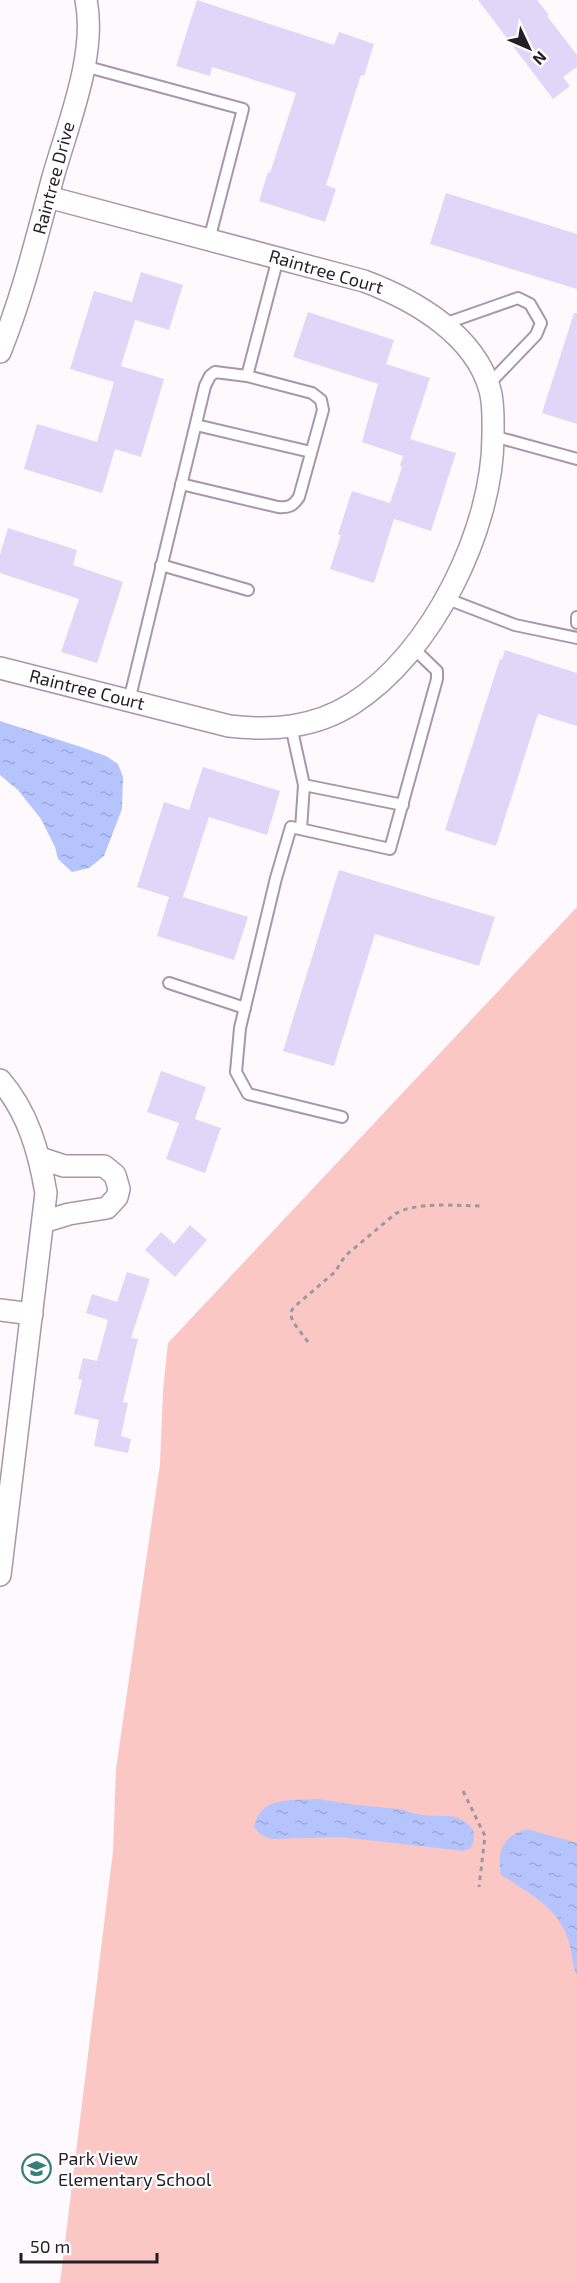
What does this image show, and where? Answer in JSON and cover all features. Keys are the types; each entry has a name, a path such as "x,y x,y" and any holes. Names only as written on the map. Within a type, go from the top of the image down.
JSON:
{"street":[{"name":"Raintree Drive","path":"1,348 21,293 84,66 90,17 86,0"},
{"name":"Raintree Court","path":"0,668 229,726 256,729 291,726 326,717 372,690 412,647 445,598 467,556 479,524 493,456 491,391 476,359 444,324 393,291 364,281 48,197"},
{"path":"0,1080 20,1108 40,1158 46,1193 0,1575"},
{"path":"40,1158 64,1166 104,1167 115,1175 119,1190 117,1197 108,1208 69,1214 43,1222"},
{"path":"0,1310 32,1314"}],"lane":[{"path":"84,66 243,109 209,240"},
{"path":"247,376 278,258"},
{"path":"444,324 518,298 530,304 541,323 536,335 488,385"},
{"path":"129,700 161,565 205,386 210,376 215,372 223,371 247,376 317,396 321,400 323,410 299,497 295,503 286,508 181,484"},
{"path":"196,425 311,452"},
{"path":"493,436 577,459"},
{"path":"161,565 248,590"},
{"path":"445,598 515,625 577,638"},
{"path":"577,618 577,623"},
{"path":"342,1117 248,1094 236,1072 240,1028 276,878 291,827 390,849 437,679 437,671 412,647"},
{"path":"291,726 304,785 301,829"},
{"path":"304,785 403,805"},
{"path":"169,982 245,1008"}],"path":[{"path":"308,1342 293,1322 290,1313 294,1307 335,1272 345,1256 395,1214 402,1210 416,1208 483,1206"},
{"path":"463,1791 485,1836 479,1887"}],"shaded area":[{"path":"577,907 577,2283 60,2283 113,1851 116,1769 160,1464 163,1390 168,1343"}],"water":[{"path":"0,721 106,756 118,764 123,777 122,809 104,856 89,868 72,872 58,859 55,847 41,819 18,790 0,775"},
{"path":"319,1799 399,1809 421,1815 455,1817 466,1822 472,1829 473,1842 471,1848 463,1851 341,1837 271,1839 261,1835 254,1827 257,1817 263,1809 270,1805 289,1800"},
{"path":"527,1829 577,1843 577,1976 568,1939 557,1918 531,1894 501,1875 500,1859 503,1846 512,1836"}],"building":[{"path":"197,0 334,45 339,32 374,44 364,76 361,75 326,185 336,189 325,222 259,201 296,93 212,67 210,76 176,66"},
{"path":"478,0 537,0 577,55 577,67 563,77 570,86 553,99"},
{"path":"446,193 577,234 577,289 430,244"},
{"path":"141,272 183,285 169,330 135,320 121,366 164,379 141,457 115,449 102,493 24,469 37,424 97,442 114,382 70,369 94,291 132,302"},
{"path":"308,312 394,340 386,364 430,378 410,439 456,453 431,531 394,519 374,583 330,569 341,535 338,534 352,491 390,503 402,467 400,465 403,456 362,442 378,384 293,357"},
{"path":"574,313 577,313 577,424 542,413"},
{"path":"8,528 77,550 73,565 123,582 97,663 61,652 79,599 0,573 0,554"},
{"path":"505,650 577,673 577,726 538,714 496,846 445,830 500,659 502,660"},
{"path":"203,767 280,791 267,835 209,817 183,897 248,917 234,960 157,936 169,897 137,887 164,802 189,810"},
{"path":"339,870 495,917 479,966 375,934 334,1066 283,1051"},
{"path":"161,1071 206,1087 195,1119 221,1128 205,1173 166,1159 179,1123 147,1112"},
{"path":"190,1225 207,1240 175,1277 145,1250 161,1232 174,1244"},
{"path":"127,1272 150,1279 131,1338 138,1339 123,1402 128,1403 121,1436 131,1439 128,1453 94,1446 99,1420 74,1414 82,1380 78,1379 83,1358 97,1361 108,1320 86,1313 92,1294 117,1302"}],"place":[{"name":"Park View Elementary School","path":"37,2169"}]}
